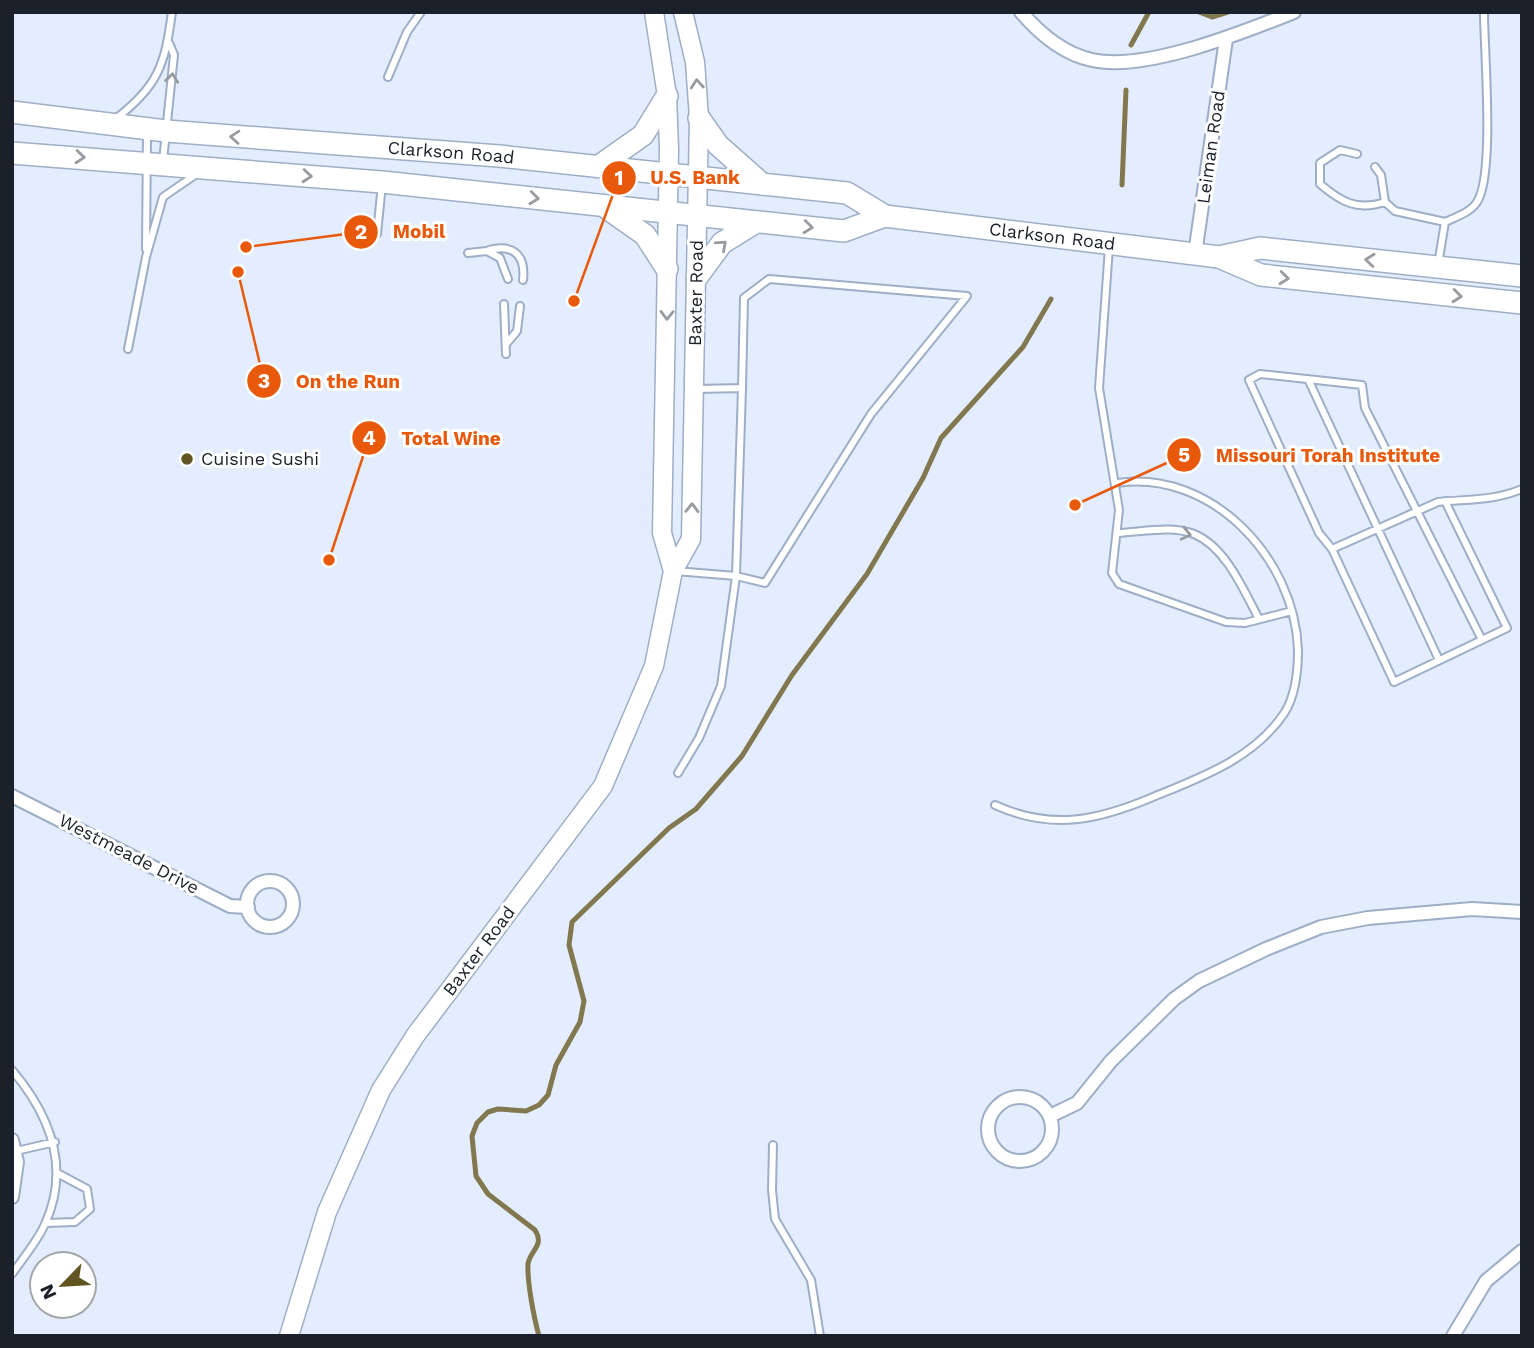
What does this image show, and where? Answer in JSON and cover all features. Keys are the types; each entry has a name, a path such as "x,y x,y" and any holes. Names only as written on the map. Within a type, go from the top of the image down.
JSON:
{"main road":[{"name":"Baxter Road","path":"654,12 667,96 669,173 662,533 673,571"},
{"name":"Baxter Road","path":"289,1336 327,1212 381,1090 415,1037 603,786 654,666 673,571 691,540 699,118 695,62 683,12"},
{"path":"600,166 643,135 667,96"},
{"name":"Clarkson Road","path":"12,112 157,130 438,151 847,193 885,216 1219,257 1261,275 1522,303"},
{"path":"699,118 718,145 762,184"},
{"name":"Clarkson Road","path":"12,153 382,182 844,231 885,216"},
{"path":"603,205 645,235 667,269"},
{"path":"697,277 722,243 756,222"},
{"name":"Clarkson Road","path":"1219,257 1260,248 1522,276"},
{"path":"1392,289 1438,267"}],"street":[{"path":"1021,12 1035,28 1060,46 1093,61 1160,57 1226,39 1294,12"},
{"name":"Leiman Road","path":"1195,254 1226,39"},
{"name":"Westmeade Drive","path":"12,796 230,906 248,907"},
{"path":"1050,1116 1077,1103 1111,1060 1174,999 1199,981 1265,948 1321,927 1367,918 1460,910 1522,912"},
{"path":"1009,1098 1038,1101 1050,1116 1052,1137 1041,1154 1032,1159 1011,1159 995,1148 990,1139 990,1119 994,1110 1009,1098"},
{"path":"12,1197 16,1186 14,1146"},
{"path":"1453,1336 1486,1281 1522,1251"}],"lane":[{"path":"108,124 141,100 169,43 172,12"},
{"path":"388,77 407,32 421,12"},
{"path":"1375,167 1381,176 1385,202 1395,211 1446,222 1473,207 1484,187 1483,12"},
{"path":"146,257 157,130 174,55 169,43"},
{"path":"154,163 157,130"},
{"path":"1357,154 1340,150 1326,156 1318,173 1320,184 1337,199 1356,207 1385,202"},
{"path":"128,349 146,257 163,197 205,168"},
{"path":"377,234 382,182"},
{"path":"1438,267 1446,222"},
{"path":"1110,243 1100,388 1116,483 1118,533 1112,573 1119,584 1226,622 1259,619 1292,611"},
{"path":"468,253 499,247 514,249 521,256 523,281"},
{"path":"486,251 500,258 508,279"},
{"path":"673,571 736,576 765,583 872,414 967,296 769,279 744,298 736,576 720,686 699,738 678,772"},
{"path":"504,304 506,354"},
{"path":"507,343 517,331 520,306"},
{"path":"1446,501 1507,628 1482,640 1438,660 1394,682 1332,549 1320,533 1249,380 1260,374 1362,385 1365,408 1482,640"},
{"path":"1308,379 1438,660"},
{"path":"695,389 742,388"},
{"path":"995,805 1035,819 1080,821 1112,814 1228,764 1256,744 1287,709 1295,689 1298,660 1292,611 1267,556 1228,514 1206,500 1169,484 1137,480 1116,483"},
{"path":"1332,549 1418,510 1446,501 1499,498 1522,489"},
{"path":"1118,533 1178,531 1205,541 1239,581 1259,619"},
{"path":"12,1070 29,1089 55,1142 57,1172 46,1223 12,1274"},
{"path":"14,1146 55,1142"},
{"path":"773,1145 772,1190 775,1219 811,1280 820,1336"},
{"path":"46,1223 75,1222 90,1209 87,1189 57,1172"}],"waterway":[{"path":"1131,45 1149,12"},
{"path":"1199,12 1212,17 1228,12"},
{"path":"1122,185 1126,90"},
{"path":"539,1336 528,1272 529,1259 538,1244 538,1235 488,1194 476,1176 472,1136 477,1123 488,1112 498,1109 526,1111 539,1105 548,1095 556,1065 580,1022 584,1001 569,945 572,922 669,828 696,809 742,756 792,675 867,574 923,478 941,438 1023,347 1051,299"}],"place":[{"name":"Mobil","path":"246,247"},
{"name":"On the Run","path":"238,272"},
{"name":"U.S. Bank","path":"574,301"},
{"name":"Cuisine Sushi","path":"187,459"},
{"name":"Missouri Torah Institute","path":"1075,505"},
{"name":"Total Wine","path":"329,560"}]}
